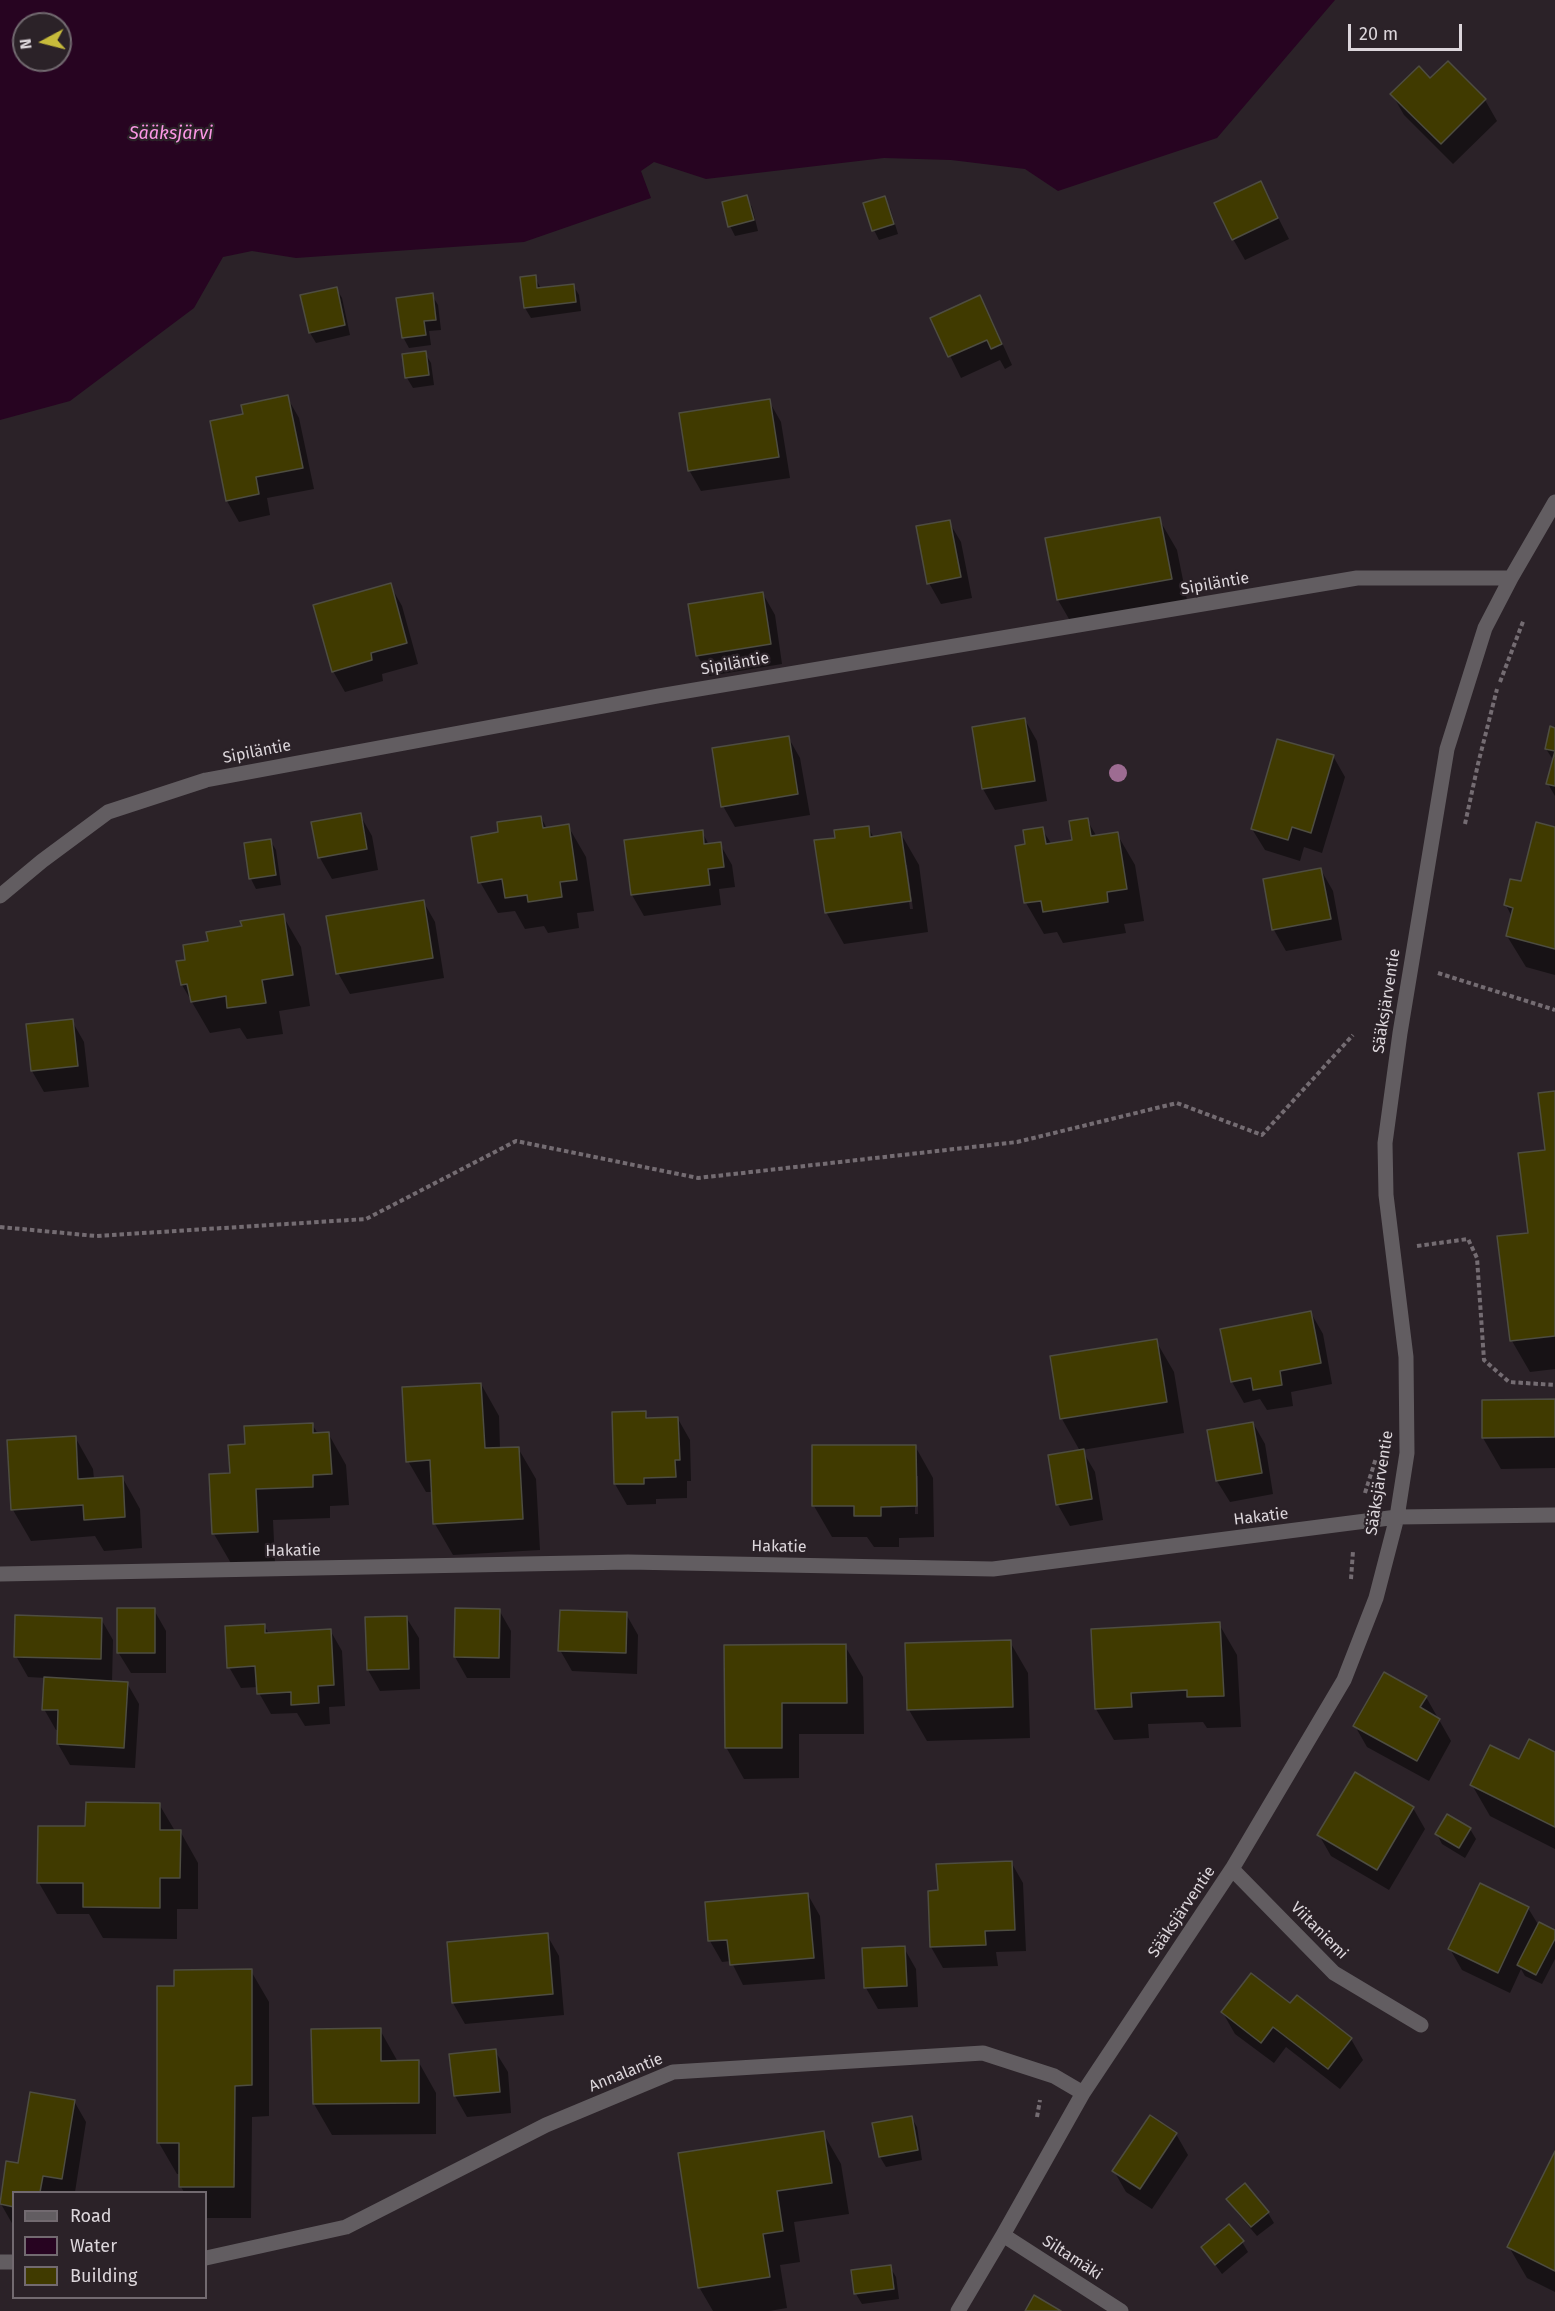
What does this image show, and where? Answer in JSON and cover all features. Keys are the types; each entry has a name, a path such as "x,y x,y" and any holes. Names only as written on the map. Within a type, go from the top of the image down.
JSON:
{"street":[{"name":"Sääksjärventie","path":"958,2311 1004,2235 1083,2093 1232,1869 1344,1680 1376,1598 1396,1517 1407,1453 1406,1357 1386,1195 1385,1143 1389,1102 1447,749 1485,628 1555,502"},
{"name":"Sipiläntie","path":"0,896 42,861 108,812 206,780 658,696 1357,578 1511,578"},
{"name":"Hakatie","path":"0,1574 628,1562 993,1569 1396,1517 1555,1515"},
{"name":"Viitaniemi","path":"1232,1869 1334,1973 1421,2025"},
{"name":"Annalantie","path":"207,2258 346,2227 546,2125 673,2072 983,2053 1054,2076 1083,2093"},
{"name":"Siltamäki","path":"1004,2235 1121,2311"}],"path":[{"path":"1464,828 1498,684 1527,610"},
{"path":"1434,972 1555,1010"},
{"path":"0,1227 96,1236 366,1219 516,1142 698,1178 1017,1142 1177,1103 1262,1135 1353,1035"},
{"path":"1394,1249 1468,1239 1477,1258 1484,1360 1509,1382 1555,1384"},
{"path":"1350,1589 1352,1557 1359,1522 1378,1450"},
{"path":"1036,2125 1039,2102 1054,2076"}],"water":[{"name":"Sääksjärvi","path":"0,0 1335,0 1217,138 1058,191 1025,169 951,160 884,158 706,179 654,162 641,171 651,198 524,242 296,258 252,251 223,257 194,308 70,401 0,420"}],"building":[{"path":"1448,61 1486,99 1441,144 1390,94 1419,66 1430,78"},
{"path":"1261,181 1278,218 1232,240 1214,203"},
{"path":"747,195 754,220 728,227 722,202"},
{"path":"885,196 894,224 872,231 863,203"},
{"path":"536,275 537,288 574,284 576,302 524,308 520,277"},
{"path":"337,287 345,325 309,333 300,295"},
{"path":"433,293 436,320 424,321 426,335 402,338 396,298"},
{"path":"980,295 1002,344 991,349 987,340 948,357 930,318"},
{"path":"426,351 429,375 405,378 402,354"},
{"path":"288,395 303,468 256,477 259,494 226,501 210,421 243,414 241,405"},
{"path":"770,399 779,457 688,471 679,413"},
{"path":"1160,517 1172,579 1057,600 1045,538"},
{"path":"950,520 961,577 927,584 916,526"},
{"path":"391,583 407,643 371,653 372,660 332,672 313,605"},
{"path":"763,592 771,644 696,656 688,604"},
{"path":"1025,718 1035,781 982,789 972,727"},
{"path":"1550,726 1555,728 1555,751 1545,749"},
{"path":"789,736 798,794 721,807 712,748"},
{"path":"1277,739 1334,755 1311,833 1292,827 1288,840 1251,829"},
{"path":"1555,751 1555,786 1546,784"},
{"path":"361,813 367,849 318,858 311,822"},
{"path":"541,816 543,828 569,824 577,880 560,882 562,897 528,902 527,895 505,898 502,879 478,883 471,837 498,832 497,822"},
{"path":"1088,818 1091,836 1118,832 1127,889 1107,892 1108,902 1043,912 1041,901 1024,903 1015,846 1025,844 1023,830 1043,827 1046,844 1072,840 1069,821"},
{"path":"1536,822 1555,827 1555,949 1506,936 1513,908 1504,905 1510,879 1521,881"},
{"path":"869,826 870,837 901,832 911,901 825,913 814,840 835,838 834,830"},
{"path":"703,830 704,844 721,842 724,867 708,869 710,885 631,895 624,840"},
{"path":"271,839 276,875 249,879 244,843"},
{"path":"1321,868 1331,919 1272,930 1263,879"},
{"path":"424,900 433,958 336,974 326,916"},
{"path":"284,914 293,975 262,980 266,1003 227,1008 226,996 191,1002 187,984 181,985 176,961 185,960 183,945 208,941 206,932 242,926 240,921"},
{"path":"73,1019 78,1066 31,1071 26,1024"},
{"path":"1555,1091 1555,1336 1510,1341 1497,1236 1528,1233 1518,1153 1545,1150 1538,1093"},
{"path":"1311,1311 1321,1363 1280,1371 1282,1385 1253,1390 1251,1378 1231,1382 1220,1329"},
{"path":"1157,1339 1167,1402 1060,1419 1050,1356"},
{"path":"481,1383 485,1448 519,1447 523,1519 433,1524 430,1460 406,1462 402,1387"},
{"path":"1555,1399 1555,1437 1482,1438 1482,1400"},
{"path":"646,1411 646,1418 678,1417 680,1460 675,1460 676,1477 644,1478 644,1484 614,1484 612,1412"},
{"path":"1253,1422 1262,1473 1216,1481 1207,1430"},
{"path":"313,1423 313,1433 329,1432 332,1474 313,1475 313,1487 256,1489 258,1532 212,1534 209,1474 230,1473 228,1445 245,1444 244,1426"},
{"path":"76,1436 78,1479 123,1476 125,1517 84,1520 83,1505 11,1510 7,1440"},
{"path":"812,1445 916,1445 917,1506 881,1507 881,1516 854,1516 854,1506 812,1506"},
{"path":"1084,1449 1092,1499 1056,1505 1048,1455"},
{"path":"117,1608 155,1608 155,1653 117,1653"},
{"path":"455,1608 500,1609 499,1658 454,1657"},
{"path":"560,1610 627,1612 626,1653 558,1651"},
{"path":"15,1615 102,1618 101,1659 14,1657"},
{"path":"407,1616 409,1669 367,1670 365,1617"},
{"path":"1220,1622 1224,1696 1187,1697 1187,1690 1131,1693 1132,1707 1095,1709 1091,1629"},
{"path":"265,1624 265,1633 331,1629 334,1685 318,1686 319,1703 291,1705 291,1692 257,1694 255,1666 227,1668 225,1626"},
{"path":"1011,1640 1013,1707 907,1710 905,1643"},
{"path":"846,1644 847,1703 782,1703 782,1748 725,1748 724,1645"},
{"path":"1384,1672 1427,1696 1420,1707 1440,1719 1417,1761 1353,1726"},
{"path":"44,1677 128,1682 124,1748 57,1744 58,1710 42,1710"},
{"path":"1529,1739 1555,1752 1555,1827 1470,1785 1490,1745 1519,1759"},
{"path":"1355,1772 1414,1807 1377,1870 1317,1835"},
{"path":"86,1802 160,1803 160,1830 181,1830 180,1878 160,1878 160,1908 83,1907 83,1883 37,1883 38,1826 85,1826"},
{"path":"1447,1814 1471,1828 1459,1848 1435,1834"},
{"path":"1012,1861 1015,1930 985,1931 986,1945 930,1947 928,1891 938,1890 936,1864"},
{"path":"1480,1883 1529,1907 1498,1973 1448,1949"},
{"path":"808,1893 814,1958 730,1965 727,1940 708,1941 705,1902"},
{"path":"1539,1922 1555,1930 1555,1939 1536,1975 1517,1965"},
{"path":"548,1933 553,1994 452,2003 447,1942"},
{"path":"905,1946 907,1986 864,1988 862,1948"},
{"path":"252,1969 252,2085 235,2086 234,2187 179,2187 179,2143 157,2143 157,1986 174,1986 174,1970"},
{"path":"1251,1973 1290,2003 1297,1995 1352,2038 1328,2069 1273,2027 1261,2043 1221,2012"},
{"path":"381,2028 381,2061 419,2060 419,2103 313,2104 311,2029"},
{"path":"496,2049 500,2092 454,2096 449,2054"},
{"path":"30,2092 75,2100 62,2179 43,2176 40,2191 12,2191 12,2207 0,2204 6,2161 18,2163"},
{"path":"1150,2115 1177,2133 1140,2189 1112,2171"},
{"path":"912,2116 918,2150 879,2157 872,2123"},
{"path":"824,2131 832,2183 777,2191 783,2231 763,2234 770,2277 698,2288 678,2153"},
{"path":"1555,2151 1555,2271 1507,2247"},
{"path":"1245,2183 1269,2212 1251,2227 1226,2199"},
{"path":"1229,2224 1244,2241 1215,2265 1201,2247"},
{"path":"891,2265 894,2289 854,2294 851,2270"},
{"path":"1034,2295 1061,2311 1025,2311"}]}
